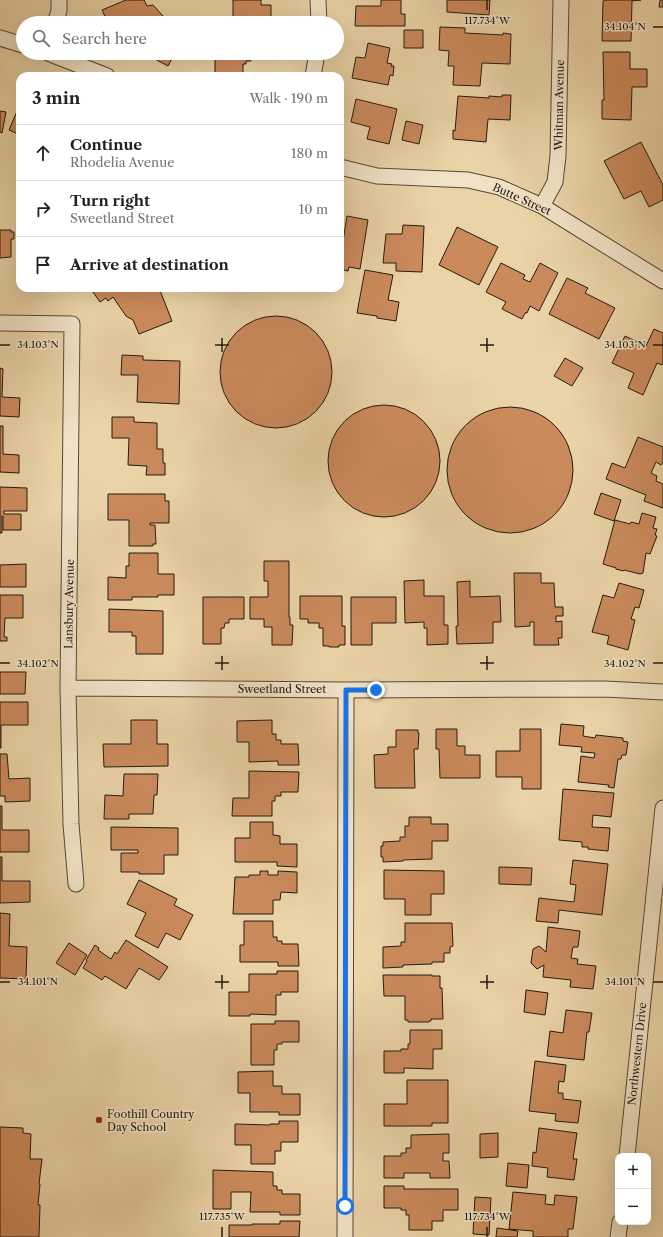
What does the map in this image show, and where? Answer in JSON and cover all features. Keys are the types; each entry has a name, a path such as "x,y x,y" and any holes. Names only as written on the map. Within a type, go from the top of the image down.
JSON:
{"street":[{"path":"57,16 59,0"},
{"path":"318,0 319,16"},
{"name":"Whitman Avenue","path":"542,206 555,182 558,156 561,0"},
{"path":"0,38 16,43"},
{"path":"66,60 97,72"},
{"path":"314,72 316,60"},
{"name":"Butte Street","path":"344,168 377,176 468,180 499,187 542,206 663,280"},
{"name":"Lansbury Avenue","path":"0,323 72,324 68,688 71,824 76,884"},
{"name":"Sweetland Street","path":"68,688 346,690 606,689 663,692"},
{"path":"345,1237 346,690"},
{"name":"Northwestern Drive","path":"627,1153 663,808"},
{"path":"618,1237 620,1225"}],"building":[{"path":"126,0 144,0 147,6 153,5 163,16 105,16 102,10"},
{"path":"233,0 261,0 261,5 271,5 271,16 233,16"},
{"path":"381,0 401,0 401,14 405,14 405,26 355,26 356,6 381,6"},
{"path":"447,0 490,0 489,15 447,12"},
{"path":"641,0 632,1 631,41 602,41 603,1"},
{"path":"660,0 663,0 663,7 659,7"},
{"path":"440,27 465,28 465,33 511,34 510,64 482,63 480,86 453,85 454,66 448,66 449,51 439,50"},
{"path":"404,30 423,30 423,48 404,48"},
{"path":"368,43 390,48 387,63 394,66 393,76 390,75 388,85 352,78 356,57 365,58"},
{"path":"603,52 630,52 630,69 647,69 647,87 632,87 631,120 602,119 602,100 604,100"},
{"path":"157,60 171,60 168,66"},
{"path":"215,60 251,60 246,61 246,64 243,64 243,72 215,72"},
{"path":"502,95 511,95 510,120 488,119 486,142 453,139 458,96 489,98 489,96 502,97"},
{"path":"356,99 397,109 389,144 367,139 370,127 351,122"},
{"path":"0,111 6,112 2,133 0,132"},
{"path":"16,113 16,133 9,130"},
{"path":"406,121 423,125 419,144 402,140"},
{"path":"641,142 663,185 663,200 649,207 641,191 624,199 604,161"},
{"path":"347,216 368,220 360,269 349,267 348,271 344,270 344,235"},
{"path":"403,225 424,226 422,272 396,271 396,263 383,263 386,234 402,234"},
{"path":"457,227 498,247 479,285 439,265"},
{"path":"0,230 11,230 11,232 14,232 14,239 11,239 11,257 0,258"},
{"path":"501,263 525,275 523,279 530,282 540,263 558,273 539,311 530,306 522,319 502,309 506,302 486,292"},
{"path":"365,270 393,275 388,300 399,302 396,321 357,313"},
{"path":"567,278 588,288 585,293 615,308 599,339 549,314"},
{"path":"93,292 160,292 172,321 139,334 133,320 126,316 113,297 108,301 106,298 100,302"},
{"path":"276,316 298,320 316,332 328,350 332,372 328,394 316,412 298,424 276,428 254,424 236,412 224,394 220,372 224,350 236,332 254,320"},
{"path":"654,329 663,333 663,363 662,365 657,363 643,395 628,388 634,373 612,363 625,336 646,346"},
{"path":"122,355 143,356 143,360 180,361 179,404 137,402 138,375 121,375"},
{"path":"565,358 583,368 572,386 554,376"},
{"path":"0,368 3,369 2,397 20,398 19,417 0,416"},
{"path":"384,405 406,409 424,421 436,439 440,461 436,483 424,501 406,513 384,517 362,513 344,501 332,483 328,461 332,439 344,421 362,409"},
{"path":"516,407 540,414 555,425 566,440 572,458 572,482 566,500 555,515 540,526 522,532 504,533 480,526 465,515 454,500 448,482 447,464 454,440 465,425 480,414 498,408"},
{"path":"112,417 134,417 134,422 157,423 157,449 163,449 165,475 146,475 147,466 128,465 129,438 112,438"},
{"path":"0,426 3,426 3,454 19,455 19,473 0,472"},
{"path":"638,437 663,447 663,462 661,465 656,462 651,473 657,476 656,481 663,484 663,508 644,501 646,495 606,479 612,463 625,468"},
{"path":"0,487 27,488 27,511 4,511 4,514 21,514 21,530 3,530 2,516 2,533 0,533"},
{"path":"601,493 621,500 614,521 594,514"},
{"path":"108,494 165,494 165,501 169,501 169,523 150,523 150,525 155,525 156,544 153,544 153,546 129,546 129,520 108,520"},
{"path":"642,513 656,517 653,528 657,529 655,535 657,536 650,554 646,553 643,573 640,574 623,571 603,564 615,520 630,524 631,522 639,524"},
{"path":"129,553 158,553 158,574 174,574 174,595 158,595 158,597 132,597 132,600 108,600 108,577 126,578 126,566 129,566"},
{"path":"264,561 289,561 289,617 290,625 293,625 292,645 272,645 272,627 264,627 264,619 250,619 250,597 268,597 268,581 264,581"},
{"path":"26,564 26,587 0,587 0,565"},
{"path":"514,573 541,573 541,583 554,583 555,607 563,607 563,616 556,616 556,622 562,621 562,638 558,638 559,645 534,645 534,622 530,622 530,626 515,627"},
{"path":"424,580 424,596 444,596 444,625 448,625 448,644 427,645 427,628 424,628 424,622 405,623 404,581"},
{"path":"470,581 470,597 500,596 501,622 493,622 493,643 457,644 457,582"},
{"path":"619,583 644,590 639,608 635,607 631,619 635,620 628,650 607,644 609,636 592,632 603,595 614,598"},
{"path":"0,595 23,595 23,618 5,618 4,637 7,637 7,641 0,641"},
{"path":"300,596 342,596 342,626 345,626 345,645 339,645 339,647 323,646 323,628 319,628 319,623 308,623 308,619 300,619"},
{"path":"203,597 244,597 244,619 229,619 229,623 225,623 224,628 221,628 221,644 203,644"},
{"path":"351,597 396,597 396,623 372,623 372,645 351,645"},
{"path":"109,609 163,611 163,654 136,654 136,636 132,636 132,632 109,632"},
{"path":"0,672 26,672 25,694 0,694"},
{"path":"0,702 28,702 28,725 1,725 1,748 0,748"},
{"path":"131,720 157,720 157,744 168,744 168,766 104,767 103,744 131,744"},
{"path":"272,720 272,734 276,734 276,740 281,740 281,744 298,744 299,765 278,765 278,761 249,762 249,742 237,742 237,721"},
{"path":"561,724 584,726 583,736 595,738 596,735 623,738 623,741 628,742 626,755 622,755 621,759 618,759 614,788 608,787 609,785 578,782 581,756 594,758 595,753 581,752 582,747 559,745"},
{"path":"436,729 457,729 457,746 465,746 465,755 480,755 480,778 440,778 439,749 436,749"},
{"path":"520,729 541,729 541,789 522,789 522,777 496,777 496,751 520,751"},
{"path":"396,730 418,730 419,733 418,749 414,749 415,788 375,788 374,755 388,754 388,747 396,747"},
{"path":"0,754 7,754 9,779 30,778 30,801 5,802 5,796 0,796"},
{"path":"249,771 299,772 298,792 281,792 281,796 275,796 275,801 272,801 272,816 232,816 233,798 249,798"},
{"path":"124,774 158,774 157,795 154,795 153,814 129,814 129,819 104,819 105,795 123,796"},
{"path":"563,789 614,793 611,817 593,815 592,827 610,828 608,851 582,847 582,842 559,840"},
{"path":"0,806 2,806 2,830 29,830 29,852 0,852"},
{"path":"409,817 431,817 431,824 448,824 448,841 432,841 432,859 383,862 383,857 381,857 381,846 383,846 383,842 400,841 400,837 405,837 405,826 409,826"},
{"path":"250,822 273,822 273,835 280,836 280,844 297,844 297,867 277,866 277,862 235,862 235,838 250,838"},
{"path":"111,827 178,828 178,855 164,855 164,874 121,872 121,853 138,853 138,850 111,850"},
{"path":"0,857 2,857 2,881 30,881 30,902 0,903"},
{"path":"573,860 608,864 602,915 559,910 558,923 536,921 539,898 574,902 576,885 570,884"},
{"path":"499,867 532,868 531,885 499,884"},
{"path":"384,870 444,871 444,894 431,894 431,915 405,915 405,899 384,899"},
{"path":"260,871 268,871 268,875 278,875 278,871 297,872 297,893 281,892 280,900 273,900 273,914 233,914 235,877 260,875"},
{"path":"139,880 177,899 174,905 193,915 180,940 166,933 158,948 135,936 146,913 127,904"},
{"path":"0,913 10,914 9,946 27,947 26,979 0,978"},
{"path":"244,921 273,921 273,937 277,937 277,941 282,941 282,944 298,944 299,966 278,966 278,962 240,962 240,945 244,945"},
{"path":"405,923 452,923 453,946 450,947 450,953 444,953 444,962 383,968 383,947 401,946 401,942 405,942"},
{"path":"548,927 580,931 578,947 573,947 571,958 578,959 577,964 596,966 593,989 570,987 571,980 543,977 544,965 537,969 531,963 533,949 539,946 546,952"},
{"path":"126,940 168,967 159,980 139,968 126,989 105,976 102,980 83,968 95,945 99,948 98,950 111,959 115,952 117,954"},
{"path":"69,943 87,955 75,975 56,963"},
{"path":"277,971 298,971 298,992 281,992 281,995 276,995 276,1015 250,1014 250,1016 229,1016 229,992 249,992 249,974 277,974"},
{"path":"383,975 440,976 443,1019 431,1019 429,1022 408,1022 408,1020 405,1020 405,996 384,996"},
{"path":"526,990 548,993 545,1015 524,1012"},
{"path":"566,1010 592,1013 589,1032 587,1032 584,1060 547,1056 550,1031 563,1033"},
{"path":"275,1021 299,1021 299,1042 282,1042 282,1044 277,1044 277,1050 274,1050 274,1065 251,1065 251,1024 275,1024"},
{"path":"410,1030 442,1030 442,1049 433,1049 433,1069 404,1068 404,1073 384,1073 384,1051 401,1051 401,1049 408,1049 408,1044 410,1044"},
{"path":"535,1061 566,1065 564,1082 559,1081 558,1093 563,1093 563,1099 581,1101 578,1123 555,1121 556,1114 529,1111"},
{"path":"273,1071 273,1086 282,1086 282,1094 300,1094 300,1115 279,1115 279,1112 250,1112 250,1093 238,1093 238,1072"},
{"path":"407,1080 448,1080 448,1123 432,1123 432,1126 384,1126 384,1104 407,1104"},
{"path":"279,1121 298,1121 298,1142 281,1142 281,1151 275,1151 275,1164 251,1164 251,1145 235,1145 235,1124 270,1125 279,1124"},
{"path":"0,1127 23,1128 23,1133 31,1134 30,1159 42,1159 38,1205 40,1205 39,1237 0,1237"},
{"path":"539,1128 577,1133 573,1159 577,1159 574,1180 547,1177 548,1168 532,1166 533,1152 536,1153"},
{"path":"498,1133 498,1157 480,1158 480,1134"},
{"path":"449,1134 449,1153 443,1153 443,1161 449,1161 450,1178 430,1178 430,1173 404,1173 404,1178 384,1178 384,1156 401,1156 401,1153 406,1153 406,1148 411,1148 411,1135"},
{"path":"508,1163 529,1165 527,1188 506,1186"},
{"path":"213,1170 273,1172 273,1186 277,1186 277,1190 282,1190 282,1194 300,1194 300,1215 280,1215 280,1212 250,1212 251,1192 231,1192 231,1209 213,1209"},
{"path":"384,1186 404,1186 404,1189 458,1189 458,1210 443,1210 443,1221 432,1221 432,1230 409,1230 409,1215 406,1215 406,1210 401,1210 401,1208 384,1208"},
{"path":"513,1192 546,1195 545,1204 554,1205 555,1195 577,1197 573,1229 568,1229 568,1237 533,1237 533,1231 509,1229"},
{"path":"475,1197 491,1198 489,1235 473,1234"},
{"path":"280,1221 300,1221 299,1237 229,1237 229,1225 280,1224"},
{"path":"497,1228 518,1231 517,1237 496,1237"}],"place":[{"name":"Foothill Country Day School","path":"99,1120"}],"route":[{"path":"345,1206 346,690 376,690"}]}
